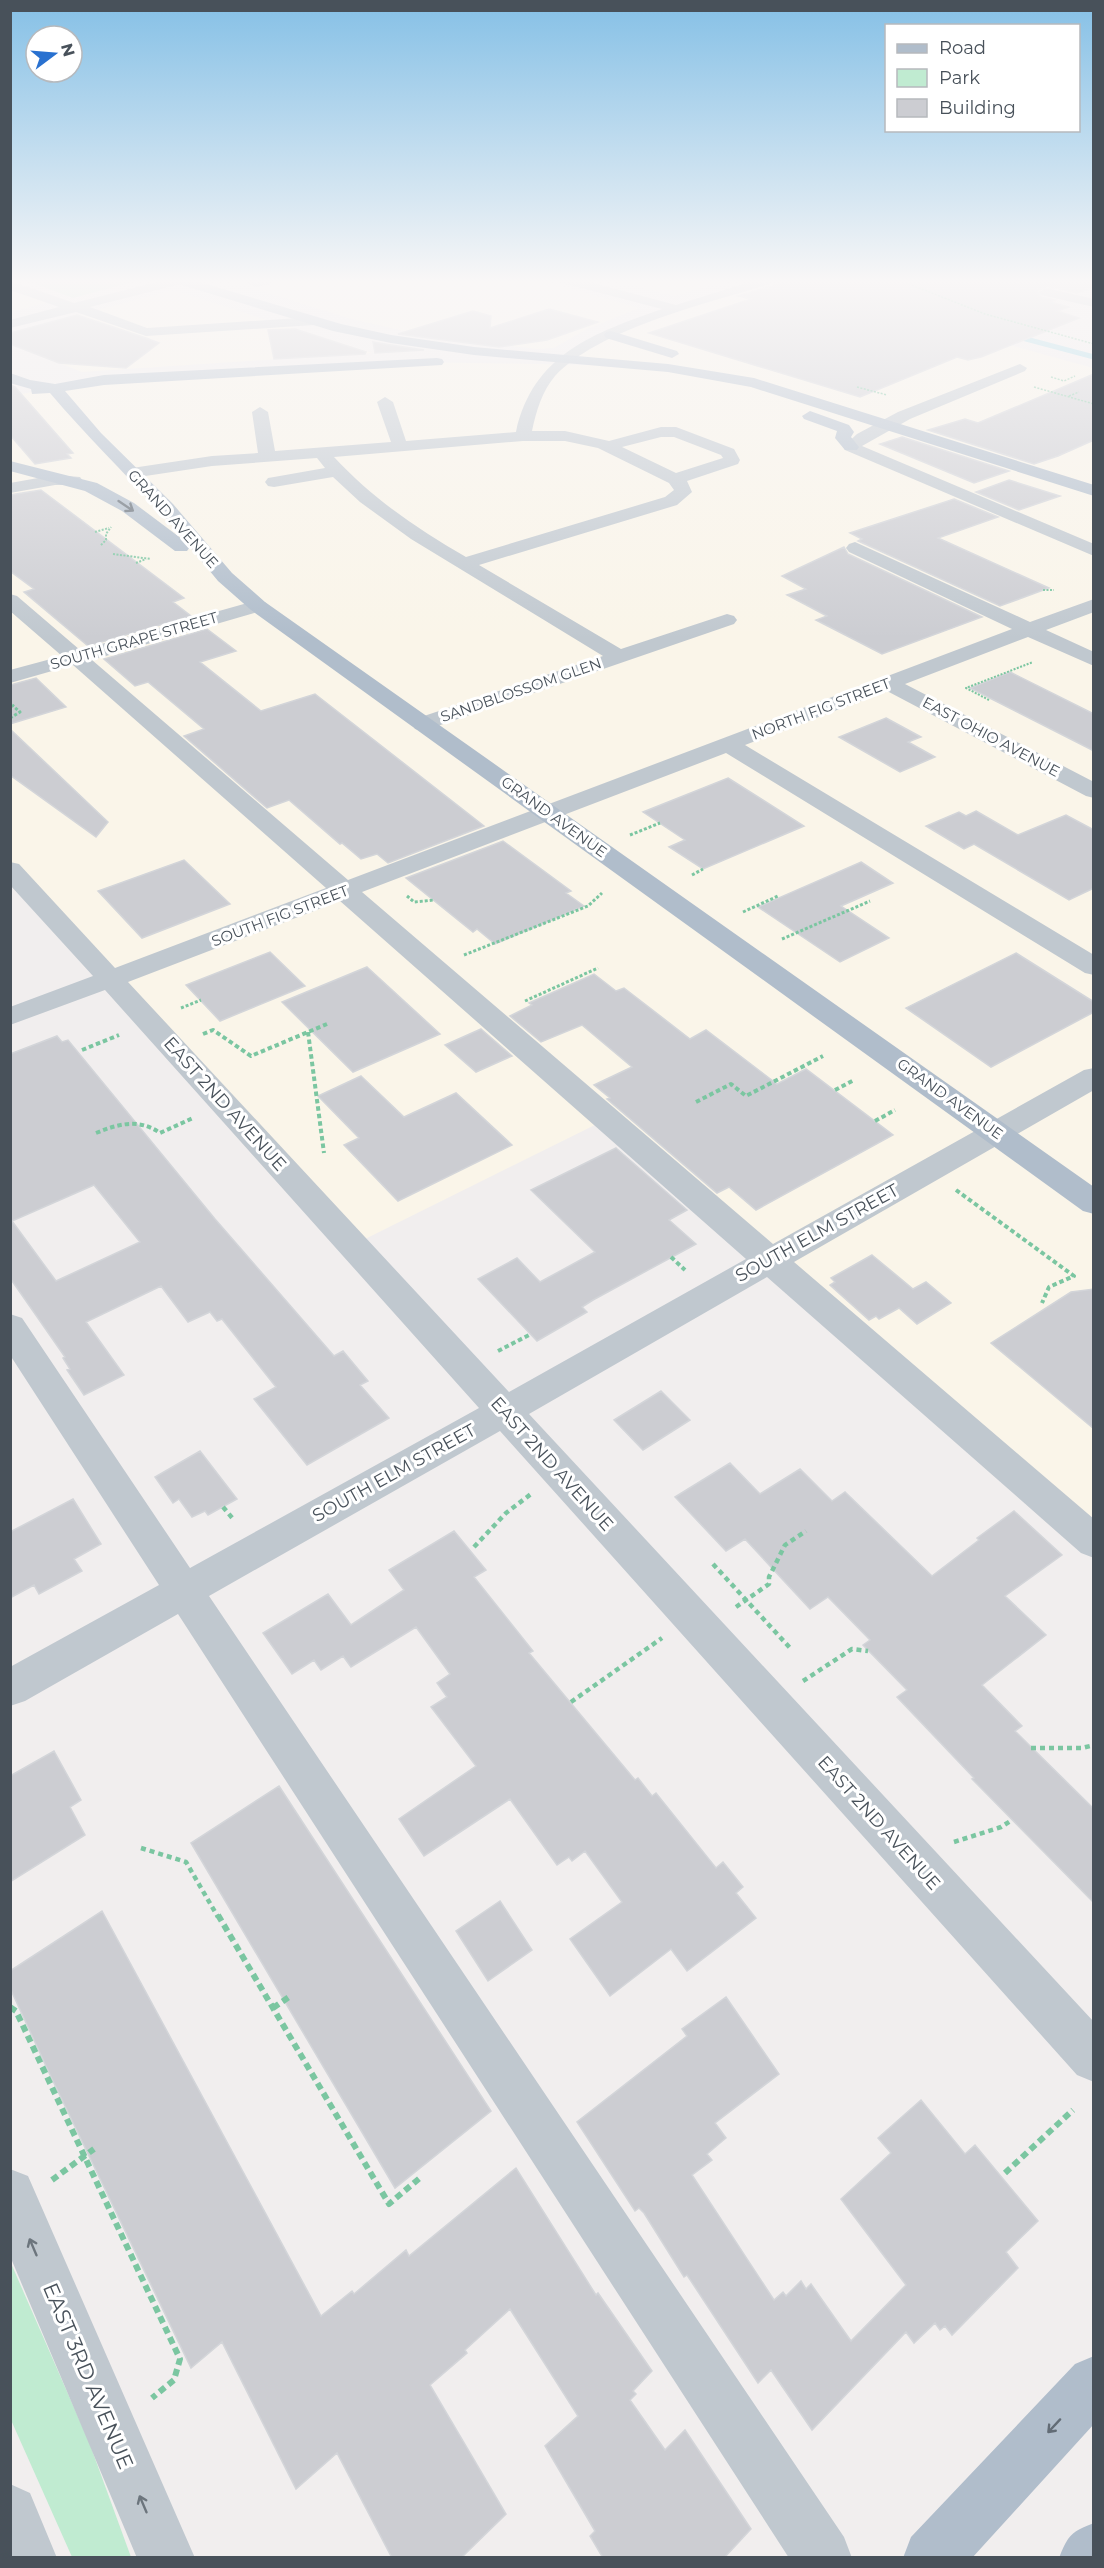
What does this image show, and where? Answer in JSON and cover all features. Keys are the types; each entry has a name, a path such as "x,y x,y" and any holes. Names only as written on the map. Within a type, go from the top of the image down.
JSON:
{"main road":[{"name":"GRAND AVENUE","path":"64,400 95,436 167,508 225,577 258,606 1094,1203"},
{"path":"758,400 839,426 845,430 843,438 851,447"},
{"path":"779,400 849,414"},
{"path":"809,400 1094,491"},
{"path":"10,466 74,481 114,498 225,577"},
{"path":"932,2558 1094,2383"},
{"path":"1088,2558 1094,2552"}],"street":[{"path":"523,436 527,414 535,400"},
{"path":"945,400 885,425 862,437 851,447 1094,551"},
{"path":"385,402 400,446"},
{"path":"260,412 267,455"},
{"path":"607,446 661,432 676,432 728,452 732,460 675,478"},
{"path":"132,473 267,455 321,453 523,436 565,436 607,446 675,478 681,484 683,492 671,501 462,564"},
{"path":"321,453 336,471 384,514 462,564 618,656"},
{"path":"274,482 336,471"},
{"path":"10,488 55,480 74,481"},
{"path":"855,548 1094,660"},
{"path":"10,600 1094,1542"},
{"name":"NORTH FIG STREET","path":"549,813 1094,605"},
{"name":"SOUTH GRAPE STREET","path":"10,677 258,606"},
{"name":"SANDBLOSSOM GLEN","path":"423,724 727,620"},
{"name":"EAST OHIO AVENUE","path":"889,684 1094,792"},
{"path":"727,744 1094,967"},
{"name":"SOUTH FIG STREET","path":"10,1017 549,813"},
{"name":"EAST 2ND AVENUE","path":"10,869 1094,2058"},
{"name":"SOUTH ELM STREET","path":"10,1688 1094,1077"},
{"path":"10,1327 823,2558"},
{"name":"EAST 3RD AVENUE","path":"31,2187 166,2558"},
{"path":"10,2513 28,2558"}],"path":[{"path":"1079,400 1094,404"},
{"path":"95,532 110,528"},
{"path":"113,554 154,559"},
{"path":"136,563 146,558"},
{"path":"989,700 966,688 1042,658"},
{"path":"10,703 20,712 10,718"},
{"path":"629,835 660,823"},
{"path":"692,875 703,869"},
{"path":"400,890 414,902 434,900"},
{"path":"460,957 588,906 602,893"},
{"path":"742,912 778,896"},
{"path":"782,939 870,901"},
{"path":"525,1001 598,968"},
{"path":"180,1009 201,1000"},
{"path":"203,1034 213,1030 251,1056 327,1024"},
{"path":"308,1032 324,1153"},
{"path":"696,1102 731,1084 746,1096 823,1056"},
{"path":"835,1090 854,1080"},
{"path":"875,1121 895,1110"},
{"path":"96,1133 126,1122 149,1125 160,1133 194,1117"},
{"path":"953,1188 1004,1226 1018,1233 1074,1276 1049,1287 1042,1303"},
{"path":"671,1257 686,1271"},
{"path":"505,1347 531,1334"},
{"path":"474,1547 525,1497 562,1474"},
{"path":"571,1702 698,1624 746,1600 769,1584 769,1577 784,1545 806,1531"},
{"path":"713,1564 791,1649"},
{"path":"770,1703 852,1649 868,1651"},
{"path":"1031,1748 1082,1748 1094,1745"},
{"path":"920,1868 954,1843 1001,1827 1012,1820"},
{"path":"141,1848 186,1862 389,2204 421,2177"},
{"path":"273,2008 288,1997"},
{"path":"10,2007 16,2012 180,2359 174,2380 152,2398"},
{"path":"1005,2173 1072,2110"},
{"path":"31,2187 94,2150"}],"shaded area":[{"path":"11,400 1093,400 1093,1542 607,1119 353,1245 11,869"}],"green space":[{"path":"10,2261 89,2442 131,2557 72,2557 11,2420"}],"building":[{"path":"10,400 26,400 73,453 67,454 71,458 35,464 10,435"},
{"path":"1033,400 1094,400 1094,440 1034,464 928,430 965,419 978,423"},
{"path":"902,437 1009,471 974,483 880,444"},
{"path":"1009,480 1060,496 1019,510 976,492"},
{"path":"41,490 184,598 173,602 191,616 88,646 24,592 34,589 10,571 10,495"},
{"path":"954,499 998,517 938,538 1049,588 1000,606 858,541 862,539 850,533"},
{"path":"844,547 848,554 982,617 882,654 816,620 827,616 787,595 806,589 782,576"},
{"path":"207,629 236,651 200,662 261,711 315,694 484,826 388,863 377,854 361,859 289,800 267,808 184,736 204,729 148,682 135,686 104,659"},
{"path":"1010,672 1094,714 1094,751 970,688"},
{"path":"36,678 66,707 10,724 10,685"},
{"path":"886,718 921,737 908,742 935,757 900,772 839,737"},
{"path":"10,729 108,822 96,837 10,775"},
{"path":"728,778 804,826 703,869 669,847 685,840 643,812"},
{"path":"976,811 1018,835 1066,815 1094,830 1094,888 1069,900 974,844 964,849 926,826 959,812 966,816"},
{"path":"503,841 571,891 566,893 584,906 495,944 477,929 473,932 406,878"},
{"path":"184,860 230,904 142,938 98,891"},
{"path":"861,862 893,883 841,906 889,938 840,962 758,907"},
{"path":"270,952 305,986 220,1021 186,985"},
{"path":"1016,953 1094,1002 1094,1012 991,1067 906,1008"},
{"path":"367,967 440,1034 353,1072 282,1002"},
{"path":"594,974 616,991 624,988 690,1039 706,1030 777,1084 806,1069 893,1135 756,1210 729,1187 717,1193 607,1099 610,1098 594,1085 632,1067 582,1025 541,1042 510,1016 532,1005 529,1003"},
{"path":"481,1029 512,1056 476,1072 445,1045"},
{"path":"57,1036 62,1042 68,1040 215,1219 334,1356 343,1351 368,1381 360,1385 389,1418 307,1465 254,1399 276,1387 222,1319 217,1321 210,1312 188,1322 161,1286 86,1322 124,1375 84,1395 67,1370 70,1369 63,1358 65,1357 10,1278 10,1054","holes":["94,1185 140,1242 56,1281 12,1221"]},
{"path":"361,1076 404,1117 456,1093 512,1145 398,1201 344,1145 359,1138 318,1096"},
{"path":"616,1148 687,1210 669,1220 696,1244 593,1300 582,1307 587,1312 537,1341 478,1279 517,1258 540,1282 595,1252 531,1190"},
{"path":"872,1255 913,1289 926,1282 951,1303 917,1324 899,1308 879,1319 876,1316 869,1320 830,1285 835,1282 831,1278"},
{"path":"1094,1289 1094,1429 991,1343 1071,1292"},
{"path":"661,1391 690,1420 643,1450 614,1420"},
{"path":"200,1451 237,1499 208,1515 205,1511 192,1517 179,1499 173,1503 155,1477"},
{"path":"730,1463 760,1494 800,1469 832,1501 845,1492 932,1576 979,1540 977,1538 1014,1511 1062,1555 1005,1596 1046,1635 982,1685 1022,1726 1015,1731 1094,1809 1094,1903 972,1779 974,1778 897,1697 907,1690 863,1645 870,1640 828,1597 810,1609 745,1539 726,1551 675,1497"},
{"path":"73,1499 101,1544 74,1559 82,1571 39,1594 34,1585 10,1598 10,1532"},
{"path":"454,1531 486,1570 474,1577 533,1651 529,1653 635,1780 638,1778 652,1796 656,1793 716,1868 723,1862 743,1887 736,1893 756,1918 687,1971 671,1949 610,1996 570,1939 622,1902 585,1851 572,1861 569,1857 557,1865 510,1799 424,1856 399,1819 476,1766 431,1707 447,1697 437,1683 450,1674 416,1627 351,1667 343,1656 321,1670 314,1660 292,1674 263,1633 328,1594 351,1625 404,1590 389,1570"},
{"path":"54,1751 81,1800 70,1807 85,1835 10,1882 10,1776"},
{"path":"279,1786 491,2111 395,2188 191,1843"},
{"path":"500,1901 532,1950 488,1981 456,1931"},
{"path":"102,1911 321,2316 352,2291 354,2294 406,2250 409,2256 516,2168 596,2295 598,2293 652,2371 633,2391 636,2394 630,2400 665,2450 685,2430 751,2529 724,2558 603,2558 590,2536 595,2531 545,2446 578,2416 510,2309 465,2350 467,2353 430,2385 506,2514 461,2558 392,2558 337,2453 296,2489 222,2342 191,2368 10,1988 10,1971"},
{"path":"726,1997 779,2074 715,2123 726,2138 707,2154 712,2160 692,2175 774,2300 783,2292 786,2296 801,2281 806,2289 811,2284 851,2341 906,2285 841,2199 891,2153 878,2138 921,2100 965,2154 975,2145 1038,2221 1006,2252 1018,2268 952,2335 945,2326 940,2330 935,2323 914,2343 906,2332 812,2430 771,2370 758,2383 687,2275 684,2277 644,2213 639,2208 635,2211 577,2122 687,2036 682,2029"}]}
